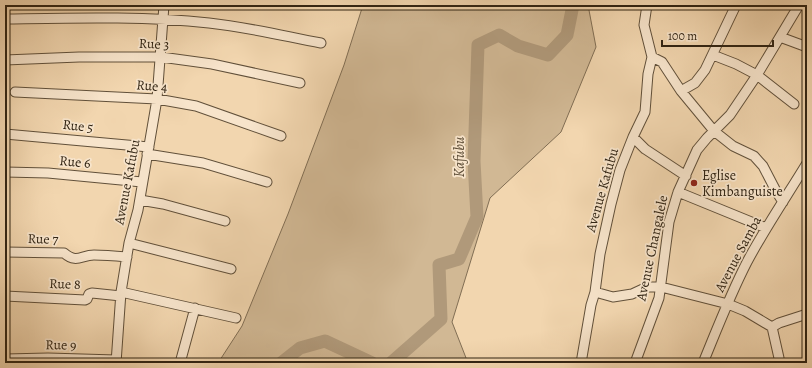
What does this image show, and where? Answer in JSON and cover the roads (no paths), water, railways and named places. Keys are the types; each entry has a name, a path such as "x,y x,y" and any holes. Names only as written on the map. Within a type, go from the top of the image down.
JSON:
{"street":[{"name":"Avenue Kafubu","path":"116,361 121,294 129,243 140,200 157,99 164,5"},
{"name":"Avenue Kafubu","path":"581,363 591,305 595,292 600,254 611,204 620,170 645,112 648,74 652,57 644,25 647,5"},
{"path":"681,91 695,83 705,70 736,5"},
{"name":"Avenue Changalele","path":"635,363 659,298 669,222 678,192 697,150 706,138 730,115 757,76 798,5"},
{"path":"5,19 163,19 236,26 321,43"},
{"path":"780,37 807,47"},
{"path":"713,55 736,64 757,76 794,104"},
{"name":"Rue 3","path":"5,60 79,57 161,57 212,64 300,83"},
{"path":"652,57 662,62 681,91 714,131 733,146 754,156 763,166 776,191 784,202"},
{"name":"Rue 4","path":"14,92 157,99 196,106 281,136"},
{"name":"Rue 5","path":"5,134 38,136 148,150 202,163 268,182"},
{"path":"633,137 645,149 686,176"},
{"name":"Avenue Samba","path":"703,363 747,263 766,228 784,202 807,163"},
{"name":"Rue 6","path":"5,172 142,182"},
{"path":"678,192 766,228"},
{"path":"140,200 163,204 225,221"},
{"path":"129,243 231,269"},
{"name":"Rue 7","path":"5,252 64,253 71,258 81,258 91,255 127,257"},
{"path":"595,292 613,296 632,294 647,287 661,287 728,304 745,311 772,327 779,363"},
{"name":"Rue 8","path":"5,296 85,300 89,294 92,293 121,294 195,308 236,318"},
{"path":"180,363 195,308"},
{"path":"772,327 779,323 807,314"},
{"name":"Rue 9","path":"5,359 48,358 116,361"}],"waterway":[{"name":"Kafubu","path":"391,363 441,319 439,265 459,259 477,217 474,161 478,45 499,35 518,46 548,55 567,35 573,5"},
{"name":"Kafubu","path":"281,363 300,348 325,341 372,363"}],"place":[{"name":"Eglise Kimbanguiste","path":"694,183"}]}
